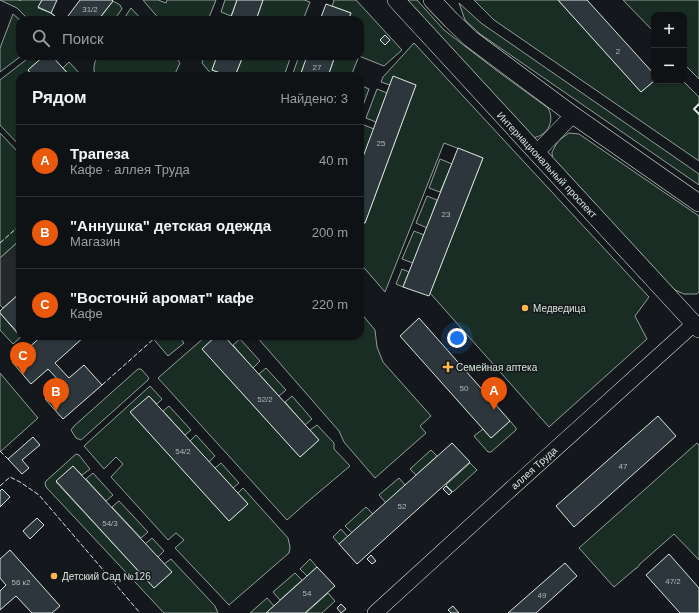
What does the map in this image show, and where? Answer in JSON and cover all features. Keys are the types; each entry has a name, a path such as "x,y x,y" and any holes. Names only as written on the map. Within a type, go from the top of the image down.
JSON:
{"main road":[{"name":"Интернациональный проспект","path":"396,0 536,154 698,324"},
{"path":"432,0 450,20 471,39 574,115 699,203"}],"street":[{"path":"536,154 574,115"},
{"name":"аллея Труда","path":"375,613 512,488 698,324"}],"green space":[{"path":"0,0 42,0 38,8 55,16 25,16 17,8"},
{"path":"143,0 158,0 166,3 167,0 216,0 210,16 157,16"},
{"path":"225,0 237,0 231,16 221,12"},
{"path":"263,0 304,0 310,2 305,16 257,16"},
{"path":"333,0 356,0 402,50 384,66 364,58 364,16 350,16 351,13 332,6"},
{"path":"403,0 417,0 444,30 548,108 551,119 545,132 536,137 530,138"},
{"path":"474,0 558,0 641,92 651,84 686,84 699,97 699,104 694,109 699,114 699,161 494,20"},
{"path":"623,0 699,0 699,79 687,67 687,12 651,12 651,29"},
{"path":"113,1 120,5 122,9 117,16 102,16"},
{"path":"459,3 481,23 699,174 699,185 480,34 465,20"},
{"path":"131,8 138,16 126,16"},
{"path":"13,14 16,17 16,60 0,72 0,48"},
{"path":"414,43 649,297 635,316 647,339 549,427 430,293 483,158 444,143 385,292 364,268 364,223 416,85 393,77 390,85 381,82 383,77"},
{"path":"26,60 39,60 28,70 30,72 16,72 16,142 0,125 0,80"},
{"path":"178,60 180,63 176,72 94,72 94,65 96,61"},
{"path":"203,60 216,60 212,70 218,72 210,72 202,63"},
{"path":"241,60 290,60 285,72 237,72"},
{"path":"298,60 306,60 302,72 293,72"},
{"path":"334,60 357,60 353,72 329,72"},
{"path":"69,62 78,72 66,72 63,68"},
{"path":"364,87 369,89 364,103"},
{"path":"377,89 387,93 376,122 366,118"},
{"path":"364,125 374,129 364,155"},
{"path":"0,133 16,150 16,244 0,258"},
{"path":"569,133 579,134 699,216 699,292 697,294 684,294 675,290 628,246 553,166 552,152 558,141"},
{"path":"440,159 452,164 440,192 429,188"},
{"path":"427,196 437,200 427,228 416,223"},
{"path":"414,231 424,235 413,263 402,259"},
{"path":"402,269 409,272 403,287 396,284"},
{"path":"0,313 16,332 16,340 18,340 13,344 0,330"},
{"path":"364,317 375,330 377,347 383,362 431,416 420,426 426,433 375,478 344,442 339,431 259,340 364,340"},
{"path":"154,340 182,340 184,343 168,356"},
{"path":"201,340 212,340 202,349 300,457 319,440 310,430 317,425 334,443 334,449 350,466 287,520 158,378"},
{"path":"241,340 260,361 253,368 233,345"},
{"path":"266,368 286,390 279,396 259,374"},
{"path":"138,369 141,369 149,378 148,380 81,440 76,438 71,430 74,426"},
{"path":"0,373 38,418 0,452"},
{"path":"150,386 162,399 157,404 149,396 131,413 229,521 248,504 238,493 243,488 288,538 290,547 289,553 229,605 175,548 184,540 176,533 168,540 111,477 123,464 116,457 104,469 84,446"},
{"path":"292,396 312,419 305,425 285,402"},
{"path":"169,406 191,430 185,435 163,411"},
{"path":"510,421 516,430 491,452 488,452 474,436 483,429 491,438"},
{"path":"196,435 215,456 209,462 190,441"},
{"path":"697,443 699,445 699,560 674,534 614,587 579,548"},
{"path":"431,450 437,456 416,475 410,469"},
{"path":"76,454 79,455 90,469 82,475 73,466 56,482 154,588 172,572 164,564 171,559 215,606 218,613 164,613 46,487 46,481"},
{"path":"221,463 239,483 233,488 215,468"},
{"path":"470,463 477,470 453,492 446,485"},
{"path":"93,473 113,495 106,501 86,479"},
{"path":"399,478 405,485 386,503 379,495"},
{"path":"119,501 148,532 141,538 112,507"},
{"path":"366,507 373,514 352,533 345,526"},
{"path":"341,529 348,537 339,544 333,537"},
{"path":"152,538 164,551 158,557 145,544"},
{"path":"310,559 317,567 307,576 300,569"},
{"path":"295,573 302,580 280,600 273,592"},
{"path":"328,593 335,601 322,613 306,613"},
{"path":"267,598 274,606 266,613 250,613"}],"shaded area":[{"path":"16,244 16,297 3,308 0,305 0,258"}],"building":[{"path":"42,0 57,0 51,13 38,7"},
{"path":"80,0 113,1 101,16 68,16"},
{"path":"237,0 263,0 257,16 231,16"},
{"path":"558,0 587,0 651,71 651,84 641,92"},
{"path":"326,4 351,13 350,16 322,16"},
{"path":"385,35 390,40 385,45 380,40"},
{"path":"39,60 56,60 66,72 30,72 28,70"},
{"path":"216,60 241,60 237,72 218,72 212,70"},
{"path":"306,60 334,60 329,72 301,72"},
{"path":"393,76 416,85 365,223 364,154"},
{"path":"458,148 483,158 429,296 403,287"},
{"path":"16,297 16,331 0,313 0,311"},
{"path":"419,318 510,421 491,438 400,336"},
{"path":"37,340 81,340 55,363 69,378 84,365 102,385 63,419 45,399 62,384 48,369 31,384 12,362"},
{"path":"212,340 228,340 319,440 300,457 202,349"},
{"path":"149,396 248,504 229,521 130,412"},
{"path":"658,416 676,436 574,527 556,506"},
{"path":"33,437 40,445 22,460 29,468 22,474 8,459"},
{"path":"452,443 470,462 357,564 339,544"},
{"path":"73,466 172,572 154,588 56,481"},
{"path":"446,486 452,492 449,495 443,489"},
{"path":"2,489 10,497 0,507 0,491"},
{"path":"37,518 44,525 30,539 23,531"},
{"path":"10,550 60,606 52,613 32,613 16,596 0,610 0,591 6,585 0,578 0,559"},
{"path":"669,554 699,588 699,613 680,613 646,575"},
{"path":"371,555 376,561 372,564 367,559"},
{"path":"565,563 577,576 536,613 508,613"},
{"path":"317,567 335,586 305,613 266,613"},
{"path":"341,604 346,609 341,613 337,608"},
{"path":"453,606 459,613 451,613 448,610"}],"fence":[{"path":"51,13 55,16"},
{"path":"0,243 16,229"},
{"path":"102,385 153,340"},
{"path":"0,451 8,459"},
{"path":"0,486 10,477 39,495 140,613"}],"wall":[{"path":"699,104 694,109 699,114"}],"place":[{"name":"Медведица","path":"525,308"},
{"name":"Семейная аптека","path":"448,367"},
{"name":"\"Восточнй аромат\" кафе","path":"23,375"},
{"name":"Трапеза","path":"494,410"},
{"name":"\"Аннушка\" детская одежда","path":"56,411"},
{"name":"Детский Сад №126","path":"54,576"}]}
